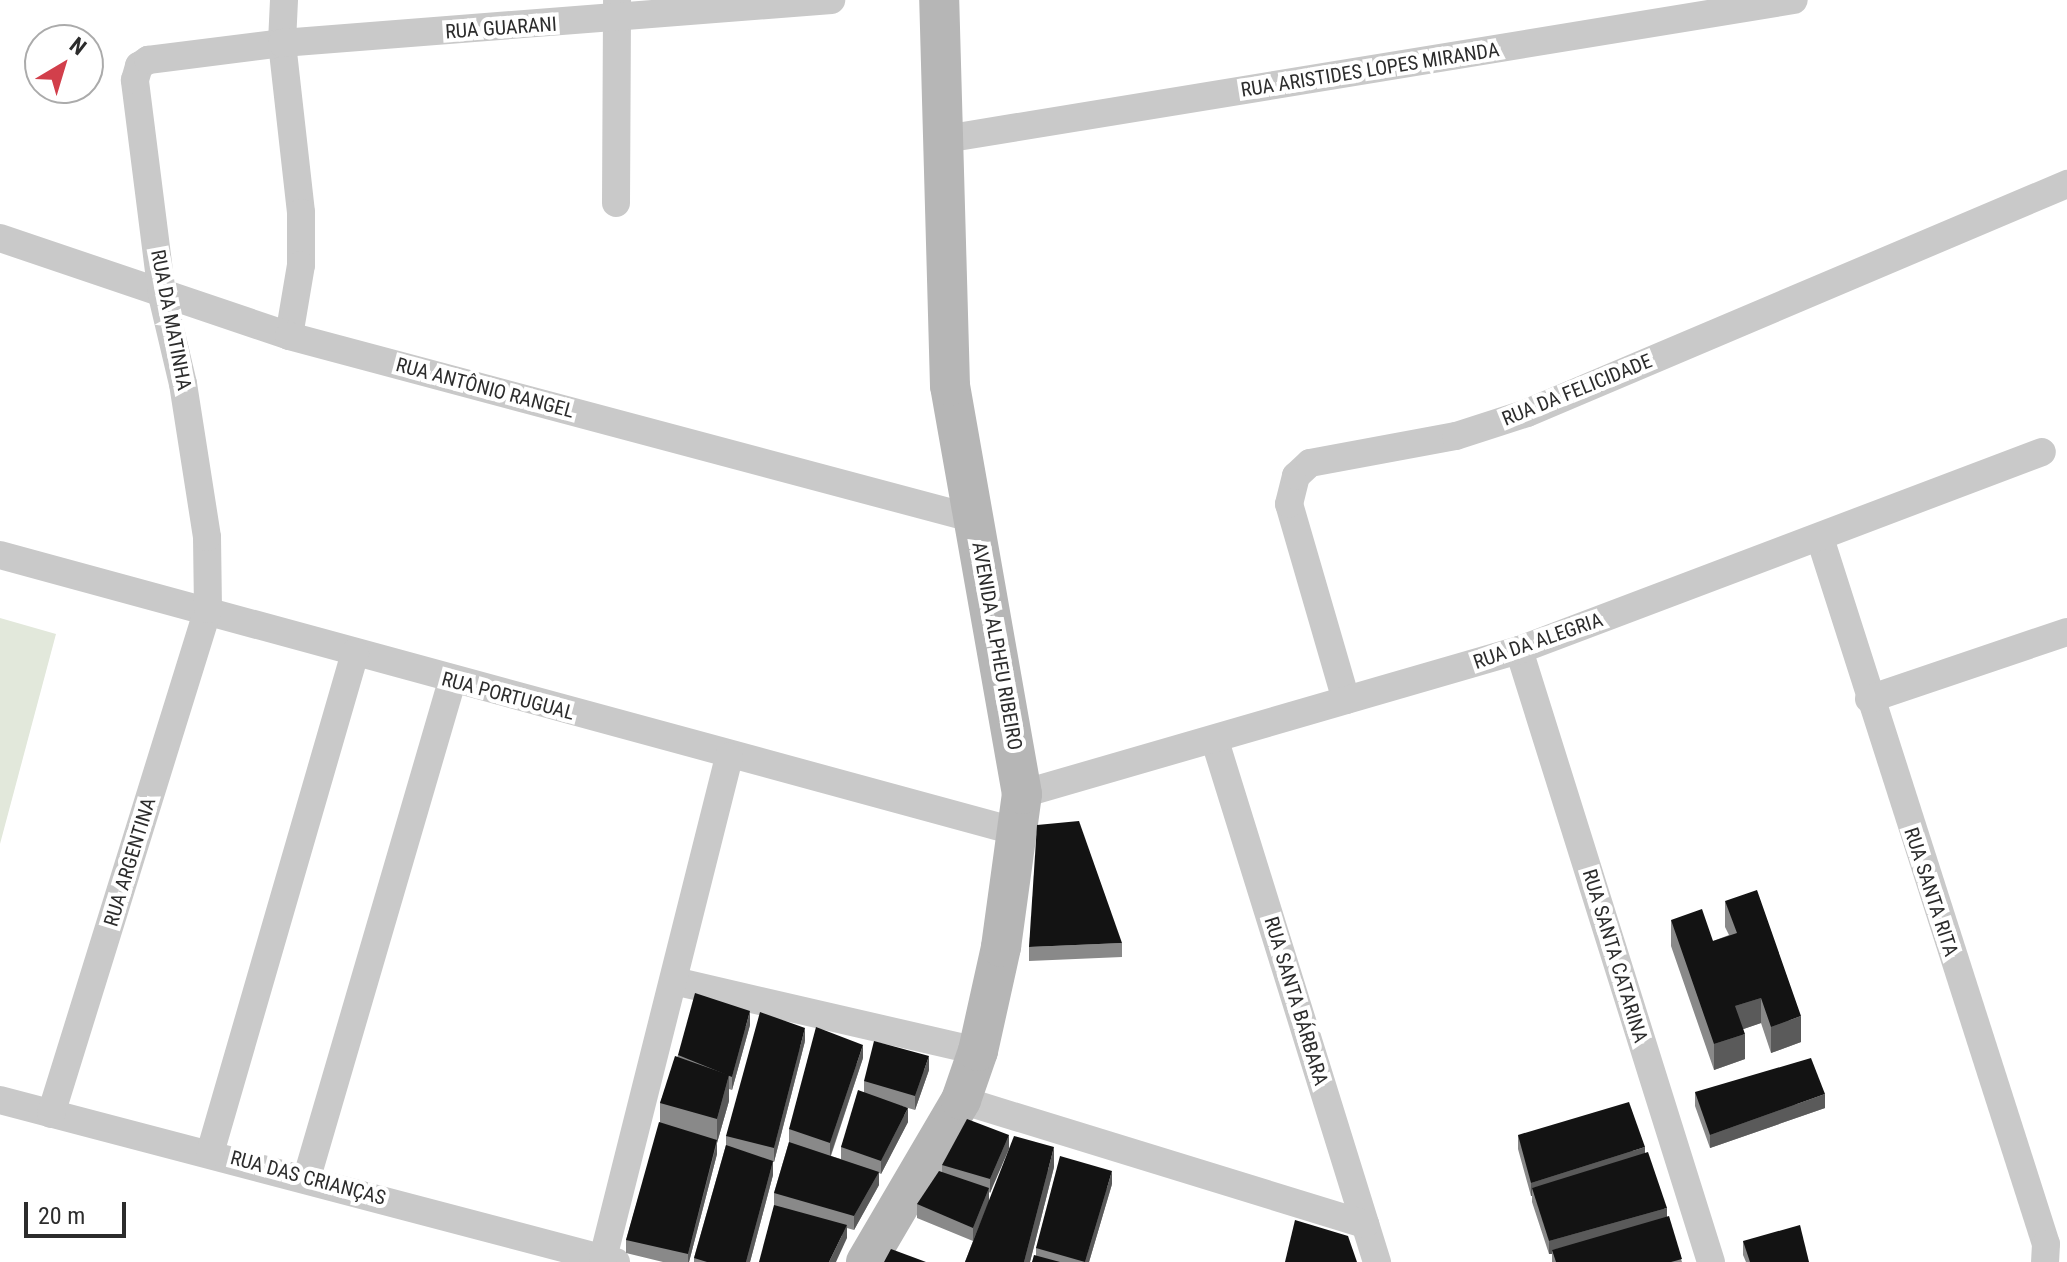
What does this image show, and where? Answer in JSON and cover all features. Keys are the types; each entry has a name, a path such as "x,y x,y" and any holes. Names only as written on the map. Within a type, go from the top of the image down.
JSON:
{"street":[{"path":"284,0 282,43 301,213 301,265 289,336"},
{"name":"RUA GUARANI","path":"172,57 618,10 831,0"},
{"name":"AVENIDA ALPHEU RIBEIRO","path":"866,1262 961,1100 978,1051 1001,947 1020,813 975,519 950,386 939,0"},
{"name":"RUA ARISTIDES LOPES MIRANDA","path":"945,139 1794,0"},
{"path":"616,203 618,10"},
{"name":"RUA DA MATINHA","path":"172,57 148,60 139,66 135,80 162,295 197,458 207,537 208,609"},
{"name":"RUA DA FELICIDADE","path":"1346,700 1289,504 1296,476 1310,463 1456,436 1527,413 2067,184"},
{"name":"RUA ANTÔNIO RANGEL","path":"0,238 289,336 975,519"},
{"name":"RUA DA ALEGRIA","path":"1020,813 1215,741 1519,650 2042,452"},
{"name":"RUA SANTA RITA","path":"1820,538 2045,1253"},
{"name":"RUA PORTUGUAL","path":"0,555 208,609 452,681 729,757 1020,813"},
{"name":"RUA ARGENTINA","path":"51,1114 208,609"},
{"path":"1869,699 2067,632"},
{"name":"RUA SANTA CATARINA","path":"1519,650 1711,1262"},
{"path":"210,1153 355,653"},
{"path":"307,1177 452,681"},
{"name":"RUA SANTA BÁRBARA","path":"1215,741 1377,1262"},
{"path":"609,1260 729,757"},
{"path":"674,981 978,1051"},
{"name":"RUA DAS CRIANÇAS","path":"0,1100 307,1177 609,1260"},
{"path":"961,1100 1365,1224"}],"shaded area":[{"path":"0,618 56,634 0,844"}],"building":[{"path":"1079,821 1122,943 1029,947 1037,825"},
{"path":"1757,890 1801,1016 1771,1027 1761,998 1735,1006 1745,1034 1714,1044 1671,920 1702,909 1713,941 1737,933 1725,901"},
{"path":"695,993 750,1011 732,1077 678,1055"},
{"path":"760,1012 805,1028 774,1148 726,1136"},
{"path":"816,1027 863,1045 830,1143 789,1129"},
{"path":"874,1041 929,1056 915,1096 864,1081"},
{"path":"675,1056 729,1075 717,1119 660,1103"},
{"path":"1811,1058 1825,1094 1710,1135 1695,1092"},
{"path":"858,1090 908,1108 881,1161 841,1147"},
{"path":"1629,1102 1645,1147 1531,1183 1518,1135"},
{"path":"967,1119 1009,1135 990,1179 942,1165"},
{"path":"659,1122 717,1140 688,1254 626,1240"},
{"path":"1014,1136 1054,1147 1024,1262 965,1262"},
{"path":"789,1142 879,1172 854,1216 774,1193"},
{"path":"726,1145 773,1161 746,1262 707,1262 694,1258"},
{"path":"1648,1152 1667,1208 1549,1241 1532,1188"},
{"path":"1060,1156 1112,1171 1085,1262 1036,1248"},
{"path":"939,1171 989,1188 973,1228 917,1204"},
{"path":"774,1205 847,1225 829,1262 759,1262"},
{"path":"1669,1216 1682,1259 1671,1262 1556,1262 1552,1250"},
{"path":"1295,1220 1348,1236 1357,1262 1285,1262"},
{"path":"1800,1225 1809,1262 1750,1262 1743,1241"},
{"path":"891,1249 926,1262 884,1262"},
{"path":"1034,1255 1060,1262 1032,1262"}]}
